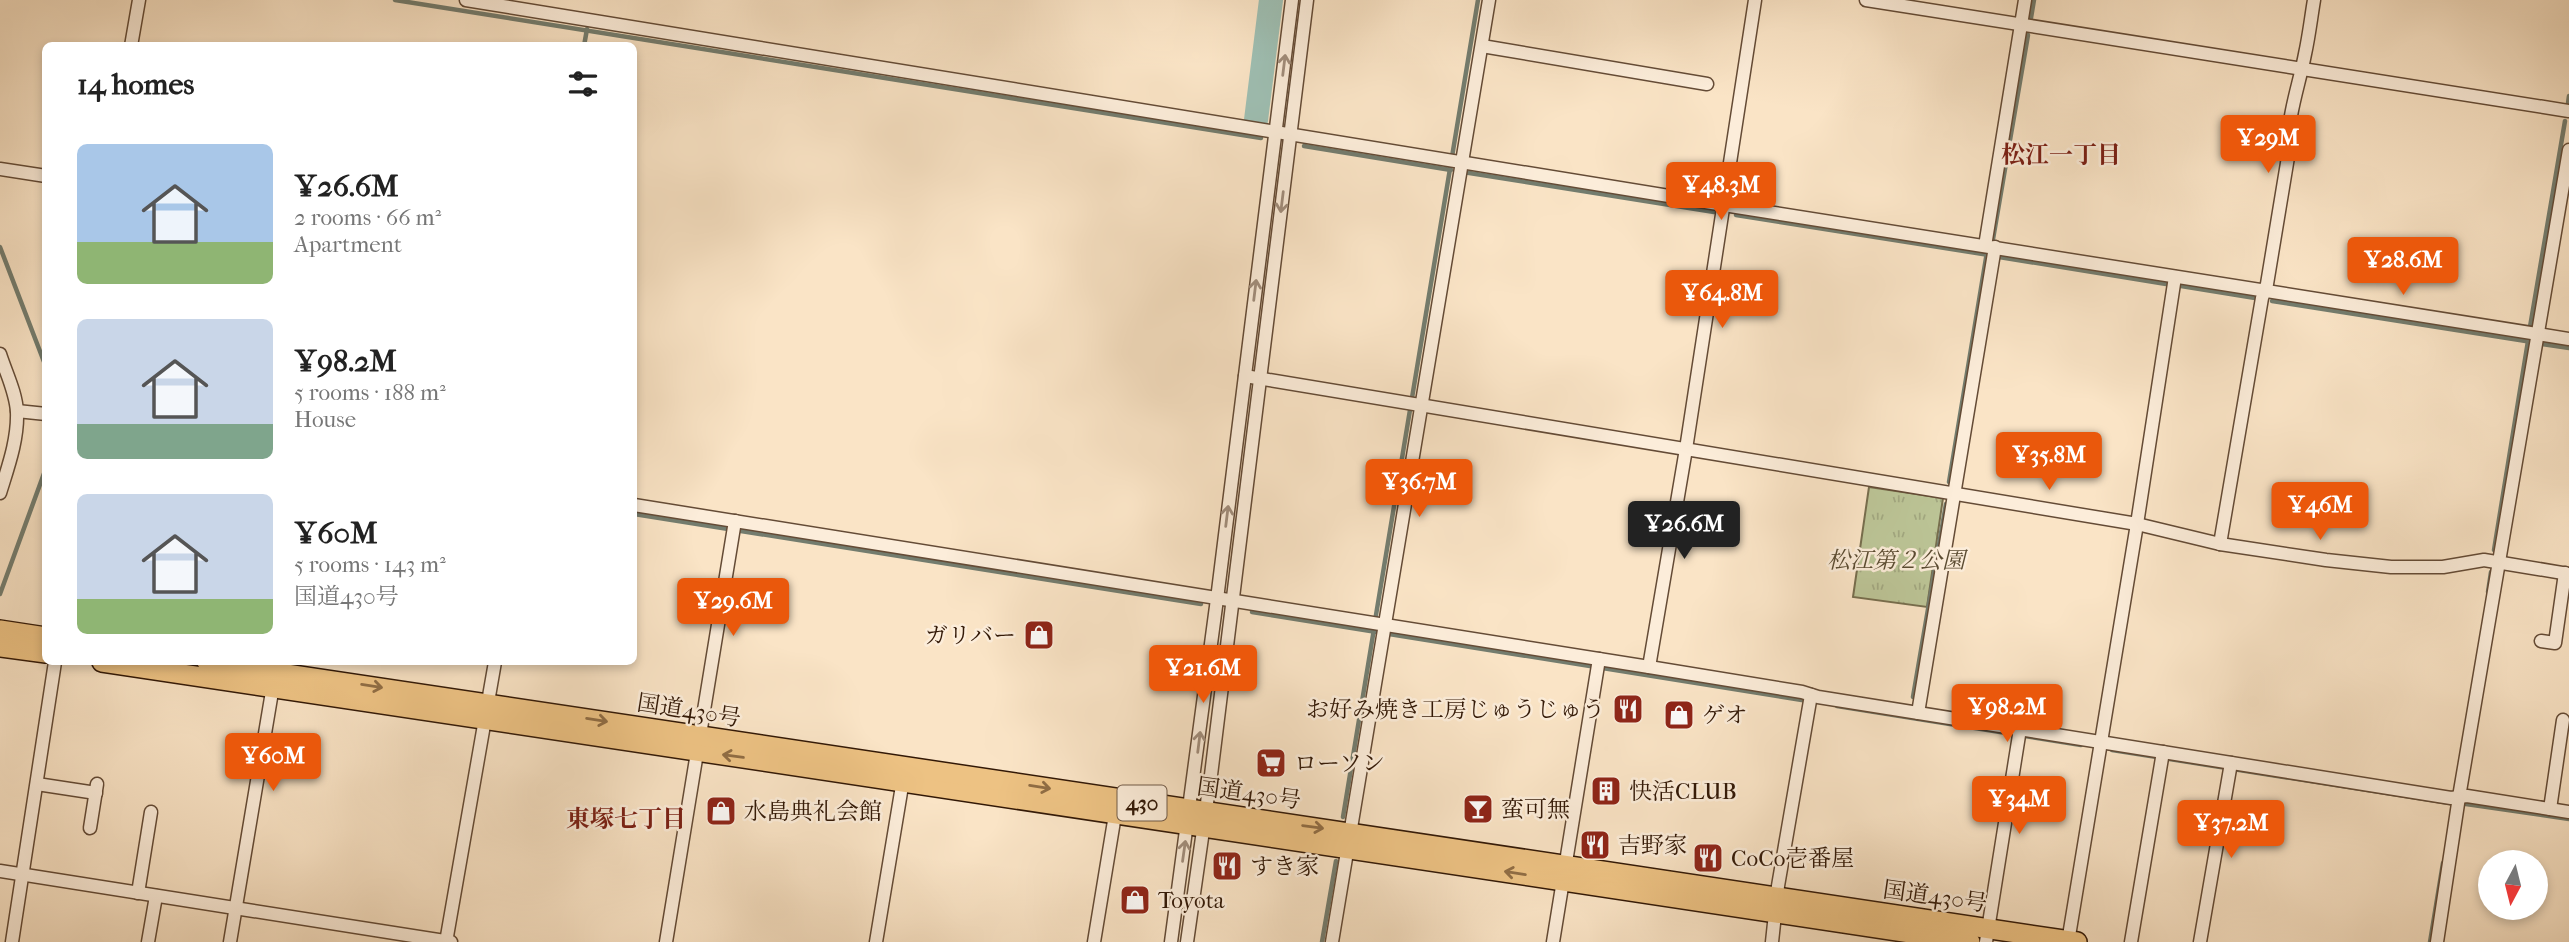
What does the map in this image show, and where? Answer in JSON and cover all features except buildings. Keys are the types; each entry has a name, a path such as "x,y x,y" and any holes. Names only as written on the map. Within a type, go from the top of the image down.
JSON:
{"highway":[{"path":"0,630 42,636"},
{"path":"0,647 42,652"},
{"name":"国道430号","path":"149,665 276,673"},
{"name":"国道430号","path":"226,665 486,711 699,744 1777,905 1987,935 2071,942"},
{"name":"国道430号","path":"699,744 1115,815 1197,818"},
{"name":"国道430号","path":"1777,905 1970,942"}],"street":[{"path":"132,42 139,0"},
{"path":"466,0 1275,131 1458,165 1990,246 2569,340"},
{"path":"1187,942 1217,599 1292,0"},
{"path":"1171,942 1197,818 1231,601 1307,0"},
{"path":"1332,942 1414,405 1489,0"},
{"path":"1650,667 1755,0"},
{"path":"1866,0 2569,111"},
{"path":"1918,713 1954,493 2025,0"},
{"path":"2220,544 2289,151 2288,141 2298,80 2314,0"},
{"path":"1482,46 1707,83"},
{"path":"2437,942 2457,801 2569,149"},
{"path":"0,169 42,175"},
{"path":"2071,942 2100,742 2175,277"},
{"path":"0,354 14,393 17,411 5,455 0,493"},
{"path":"1245,376 2137,524 2220,544 2326,560 2391,567 2443,567 2484,560 2567,573 2555,642 2541,641"},
{"path":"17,411 42,414"},
{"path":"637,506 734,527 1231,601 1598,665 1650,667 1810,699 1918,713 2019,734 2100,742 2162,757 2457,801 2467,796 2569,812"},
{"path":"666,942 734,527"},
{"path":"12,942 55,665"},
{"path":"0,871 448,942 494,665"},
{"path":"1553,942 1598,665"},
{"path":"230,942 276,673"},
{"path":"1772,942 1810,699"},
{"path":"2550,809 2563,720"},
{"path":"1987,935 2019,734"},
{"path":"2131,942 2162,757"},
{"path":"2200,942 2230,767"},
{"path":"876,942 903,780"},
{"path":"37,783 97,788 90,828"},
{"path":"138,893 151,812"},
{"path":"1094,942 1115,815"},
{"path":"148,942 156,896"}],"green space":[{"name":"松江第２公園","path":"1869,487 1943,498 1927,607 1853,597"}],"waterway":[{"path":"395,0 1261,138"},
{"path":"1256,120 1271,0"},
{"path":"1375,621 1478,0"},
{"path":"2031,18 2034,0"},
{"path":"585,42 587,29"},
{"path":"1993,239 2028,35"},
{"path":"2568,103 2569,96"},
{"path":"2530,327 2565,121"},
{"path":"1304,146 1451,170"},
{"path":"1463,172 1714,212"},
{"path":"1736,215 1989,255"},
{"path":"0,247 42,357"},
{"path":"1949,482 1987,252"},
{"path":"1999,257 2166,284"},
{"path":"2181,286 2255,298"},
{"path":"2272,301 2532,342"},
{"path":"2494,550 2528,341"},
{"path":"2542,344 2569,348"},
{"path":"0,594 42,479"},
{"path":"1913,697 1946,504"},
{"path":"637,514 1201,604"},
{"path":"2488,592 2491,572"},
{"path":"1252,612 1808,701"},
{"path":"1343,817 1374,629"},
{"path":"1837,706 2081,745"},
{"path":"2112,750 2450,803"},
{"path":"2459,803 2569,819"},
{"path":"1322,942 1336,861"},
{"path":"2430,942 2443,863"}],"place":[{"name":"ガリバー","path":"1039,635"},
{"name":"お好み焼き工房じゅうじゅう","path":"1628,709"},
{"name":"ゲオ","path":"1679,715"},
{"name":"ローソン","path":"1271,763"},
{"name":"快活CLUB","path":"1606,791"},
{"name":"蛮可無","path":"1478,809"},
{"name":"水島典礼会館","path":"721,811"},
{"name":"吉野家","path":"1595,845"},
{"name":"CoCo壱番屋","path":"1708,858"},
{"name":"すき家","path":"1227,866"},
{"name":"Toyota","path":"1135,900"}],"district":[{"name":"松江一丁目","path":"2061,155"},
{"name":"東塚七丁目","path":"626,819"}]}
